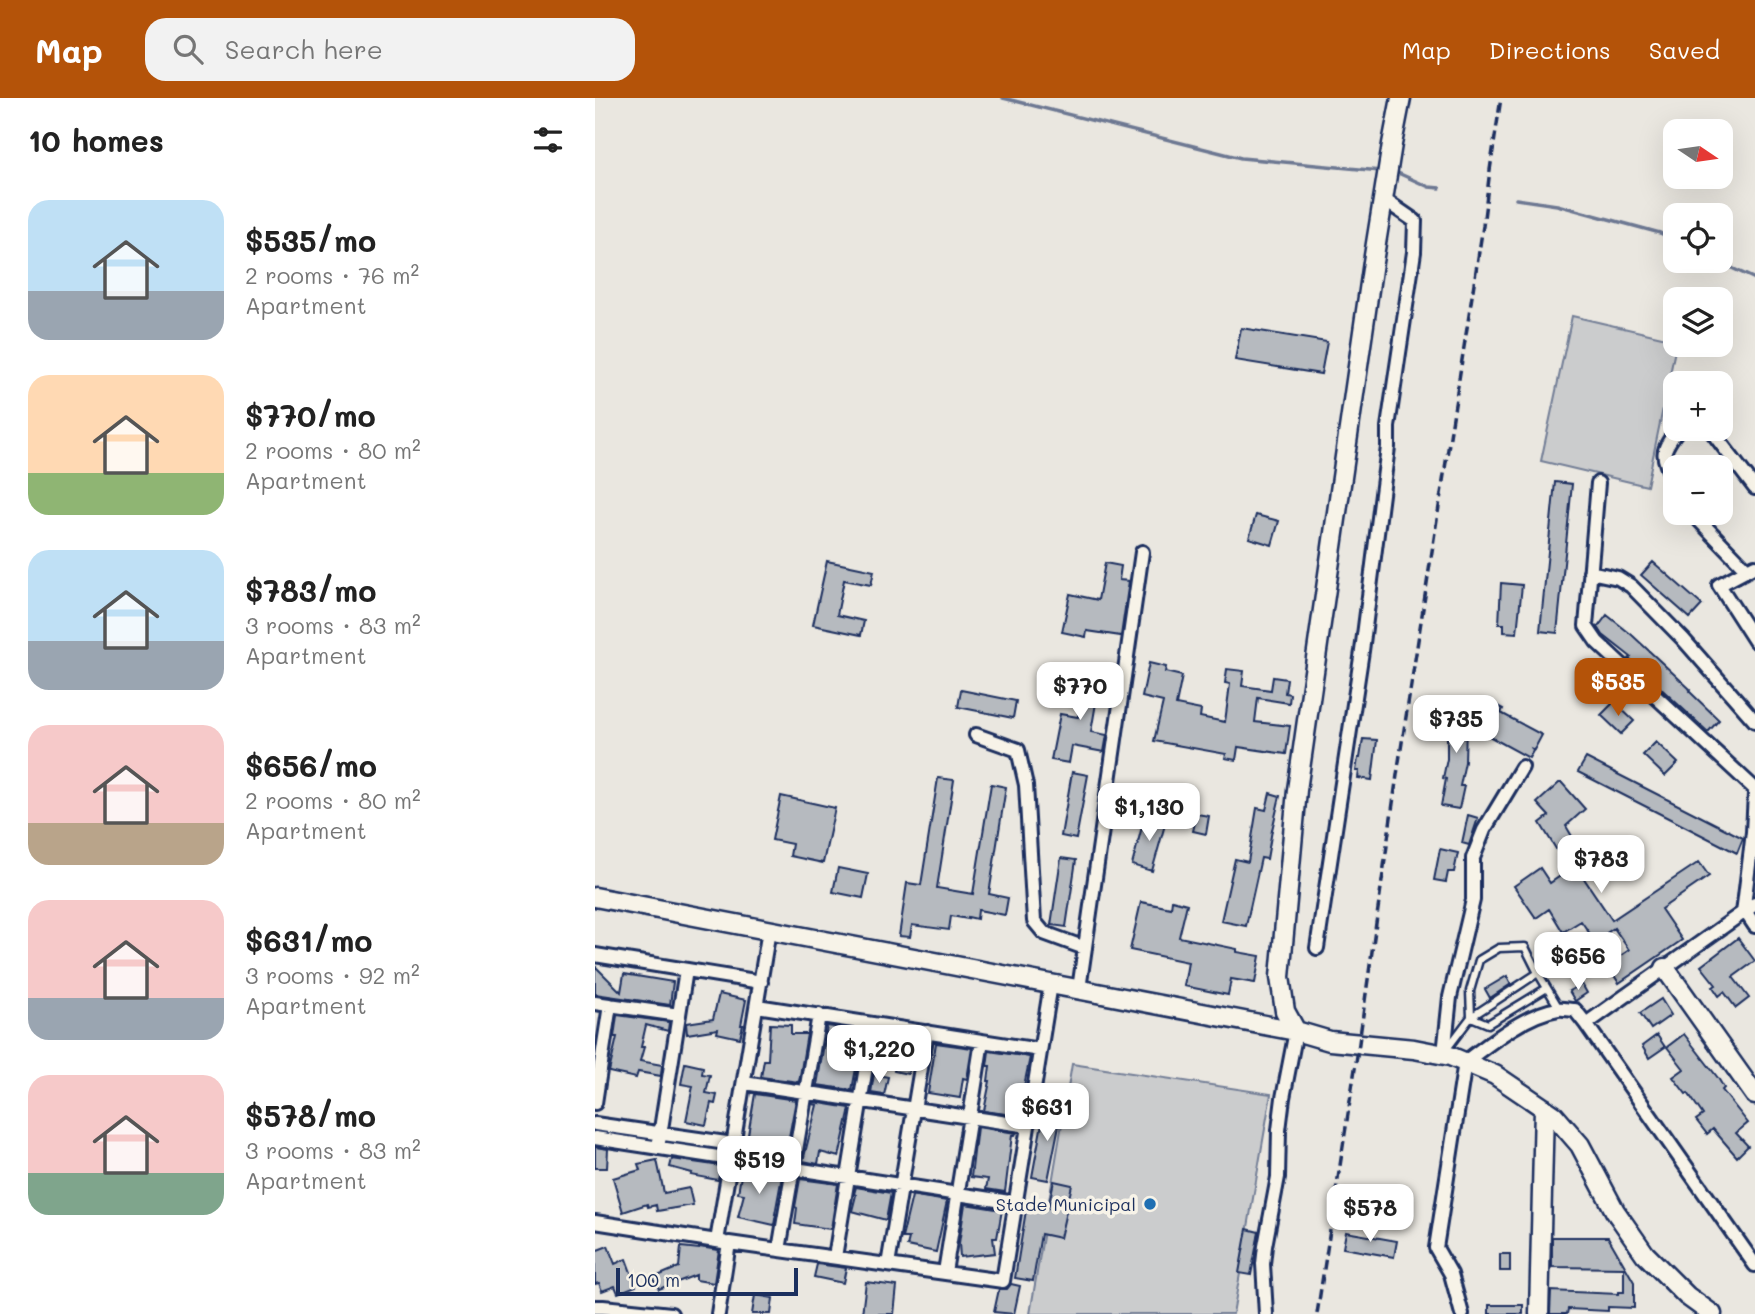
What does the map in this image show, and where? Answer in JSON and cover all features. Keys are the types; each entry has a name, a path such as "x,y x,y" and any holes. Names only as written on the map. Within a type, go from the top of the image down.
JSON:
{"main road":[{"path":"1296,1031 1285,1011 1280,977 1297,790 1387,172 1401,98"},
{"path":"595,897 1296,1031 1330,1041 1444,1054 1495,1075 1554,1115 1580,1145 1615,1211 1645,1254 1687,1296 1712,1314"},
{"path":"1665,968 1755,1095"},
{"path":"1539,1314 1544,1108"}],"street":[{"path":"1317,947 1362,651 1388,447 1388,427 1414,252 1415,221 1383,199"},
{"path":"1719,441 1755,488"},
{"path":"1598,484 1586,626 1597,642 1755,791 1748,909 1755,926"},
{"path":"1704,525 1751,568 1719,585 1755,641"},
{"path":"1079,989 1142,552"},
{"path":"1590,572 1618,578 1631,586 1755,721"},
{"path":"976,735 1018,750 1026,785 1034,920 1044,933 1085,948"},
{"path":"1444,1054 1450,997 1473,900 1473,859 1484,830 1521,767"},
{"path":"1586,1024 1748,909"},
{"path":"717,1314 733,1144 769,930"},
{"path":"595,955 761,982"},
{"path":"658,1148 686,970"},
{"path":"595,1222 1003,1280 1051,984"},
{"path":"595,1003 679,1016"},
{"path":"595,1103 598,1063 610,1005"},
{"path":"757,1006 1041,1050"},
{"path":"1462,1314 1451,1274 1436,1248 1465,1062 1532,1017 1559,1009 1575,1010 1586,1024 1755,1265"},
{"path":"779,1250 819,1015"},
{"path":"835,1258 873,1024"},
{"path":"1266,1314 1263,1264 1278,1177 1283,1098 1296,1031"},
{"path":"888,1265 927,1032"},
{"path":"945,1272 982,1041"},
{"path":"744,1083 1028,1126"},
{"path":"595,1124 733,1144"},
{"path":"595,1138 1016,1203"},
{"path":"595,1307 671,1314"}],"lane":[{"path":"1471,1017 1470,991 1479,960 1499,948 1525,947 1559,1009"},
{"path":"1444,1054 1471,1017 1538,973"},
{"path":"1471,1017 1487,1024 1547,988"}],"shaded area":[{"path":"1572,316 1663,337 1663,357 1674,357 1671,371 1663,371 1663,408 1647,486 1541,461"},
{"name":"Stade Municipal","path":"1072,1064 1271,1094 1233,1314 1030,1314"}],"building":[{"path":"1241,328 1327,342 1321,374 1235,360"},
{"path":"1555,482 1572,484 1557,633 1540,631"},
{"path":"1256,515 1279,521 1272,545 1249,538"},
{"path":"827,561 874,571 871,585 844,580 837,615 864,621 861,635 813,625"},
{"path":"1653,562 1702,605 1690,618 1641,575"},
{"path":"1105,563 1121,566 1119,580 1129,581 1121,636 1087,631 1086,637 1062,632 1070,594 1098,600"},
{"path":"1501,583 1522,585 1517,633 1504,632 1504,624 1499,624"},
{"path":"1607,615 1690,689 1719,720 1708,732 1629,659 1631,657 1603,635 1598,627"},
{"path":"1149,663 1166,667 1165,672 1182,676 1176,705 1201,710 1200,717 1225,722 1230,684 1225,683 1227,669 1244,671 1242,686 1271,690 1273,677 1287,679 1285,693 1290,694 1289,703 1258,698 1255,722 1290,726 1286,754 1238,747 1236,760 1225,758 1226,754 1154,741 1163,702 1142,697"},
{"path":"1087,665 1102,668 1091,732 1107,735 1104,752 1072,746 1069,763 1051,760 1060,714 1078,717"},
{"path":"961,690 1016,701 1013,718 958,707"},
{"path":"1488,701 1503,709 1501,713 1542,735 1529,758 1487,735 1491,728 1473,728"},
{"path":"1453,702 1472,702 1471,727 1466,724 1465,762 1460,786 1464,786 1459,809 1441,806 1446,779 1443,778 1447,759 1447,732 1452,732"},
{"path":"1614,702 1634,721 1621,734 1601,715"},
{"path":"1363,739 1377,740 1372,780 1358,778 1359,771 1356,771"},
{"path":"1656,742 1678,763 1665,776 1643,755"},
{"path":"1586,758 1743,838 1737,853 1578,772"},
{"path":"1072,772 1088,775 1076,839 1061,836"},
{"path":"938,778 954,780 937,888 973,894 991,784 1006,787 989,894 1008,898 1005,915 978,910 977,919 951,916 949,930 912,925 910,937 899,936 907,883 921,885"},
{"path":"1562,783 1585,809 1566,826 1587,862 1577,868 1612,920 1699,862 1709,876 1661,909 1682,940 1619,983 1607,965 1629,950 1614,928 1595,941 1581,921 1563,932 1549,909 1536,918 1514,886 1540,868 1550,883 1569,870 1540,823 1549,816 1537,803"},
{"path":"1270,793 1280,796 1267,859 1261,858 1246,926 1221,921 1235,859 1248,862 1257,808 1266,810"},
{"path":"781,796 835,808 823,863 790,856 792,844 772,840"},
{"path":"1197,814 1209,816 1206,834 1193,831"},
{"path":"1145,815 1166,821 1152,871 1132,865"},
{"path":"1468,815 1478,818 1469,845 1462,843"},
{"path":"1440,849 1458,853 1454,872 1448,872 1446,882 1434,880"},
{"path":"1061,858 1076,860 1066,927 1051,925"},
{"path":"838,868 868,874 863,898 833,892"},
{"path":"1172,900 1187,904 1179,937 1260,956 1255,983 1231,979 1228,995 1184,986 1188,962 1130,950 1141,902 1171,908"},
{"path":"1738,938 1755,961 1733,977 1749,998 1736,1008 1724,992 1719,996 1713,987 1716,985 1701,966"},
{"path":"595,966 621,992 624,974 673,982 670,1005 595,994"},
{"path":"1507,976 1511,984 1490,998 1485,989"},
{"path":"1582,984 1587,993 1575,1001 1569,991"},
{"path":"719,994 746,1000 740,1038 717,1033 718,1029 687,1034 686,1023 713,1019"},
{"path":"1661,999 1671,1015 1651,1029 1640,1013"},
{"path":"617,1015 669,1022 668,1031 646,1025 641,1047 644,1047 640,1061 662,1065 661,1076 638,1072 636,1078 609,1072 617,1037 614,1037"},
{"path":"770,1024 791,1025 791,1034 807,1034 799,1082 761,1077 764,1060 768,1060"},
{"path":"827,1026 863,1031 852,1090 817,1085"},
{"path":"1684,1034 1748,1123 1736,1133 1748,1146 1737,1157 1713,1129 1707,1134 1696,1120 1703,1115 1673,1077 1684,1069 1667,1047"},
{"path":"1657,1035 1665,1047 1649,1058 1642,1046"},
{"path":"936,1043 972,1048 967,1079 963,1078 960,1098 928,1093"},
{"path":"989,1051 1030,1057 1024,1086 1018,1085 1013,1115 984,1111 990,1081 990,1066 987,1066"},
{"path":"897,1054 912,1056 908,1074 894,1071"},
{"path":"685,1063 703,1067 702,1074 710,1075 706,1093 717,1095 715,1104 711,1103 706,1125 686,1121 693,1086 681,1084"},
{"path":"874,1074 888,1077 884,1095 871,1093"},
{"path":"755,1094 796,1100 785,1158 745,1152"},
{"path":"813,1104 850,1108 839,1157 820,1152 818,1164 803,1161 817,1105"},
{"path":"1045,1107 1062,1110 1048,1180 1032,1177"},
{"path":"977,1127 1016,1133 1012,1135 1005,1192 986,1189 988,1179 971,1177"},
{"path":"595,1147 608,1149 607,1168 595,1168"},
{"path":"672,1159 721,1166 718,1180 691,1175 692,1173 670,1167"},
{"path":"657,1160 664,1193 689,1188 693,1205 657,1211 656,1205 648,1207 647,1204 623,1212 613,1178 640,1170 638,1164"},
{"path":"742,1170 782,1176 774,1225 738,1217 744,1194 738,1193"},
{"path":"800,1179 838,1184 831,1229 795,1224"},
{"path":"1054,1181 1072,1185 1060,1238 1041,1234 1033,1281 1015,1278 1027,1204 1048,1208"},
{"path":"856,1187 891,1193 886,1220 852,1211"},
{"path":"910,1195 947,1201 936,1252 907,1246 909,1238 902,1238 912,1196"},
{"path":"965,1204 1002,1210 997,1238 993,1238 995,1253 960,1257 959,1243"},
{"path":"1247,1229 1259,1232 1251,1275 1239,1273"},
{"path":"1346,1232 1397,1241 1394,1257 1343,1248"},
{"path":"1552,1237 1608,1237 1634,1282 1634,1308 1608,1307 1608,1311 1568,1309 1567,1314 1550,1314 1551,1291 1624,1292 1624,1268 1552,1267"},
{"path":"608,1246 615,1264 626,1259 636,1286 618,1293 615,1286 602,1291 599,1283 595,1284 595,1251"},
{"path":"681,1247 719,1250 714,1283 696,1280 696,1275 659,1289 653,1278 679,1267"},
{"path":"1500,1254 1510,1254 1510,1271 1500,1271"},
{"path":"817,1264 846,1268 843,1283 814,1277"},
{"path":"866,1282 897,1286 894,1314 862,1314"},
{"path":"1011,1284 1020,1286 1014,1314 994,1312 999,1289 1007,1289"},
{"path":"755,1295 773,1298 771,1314 752,1314"},
{"path":"1489,1305 1523,1305 1523,1314 1489,1314"}],"waterway":[{"path":"1003,98 1241,158 1381,171"},
{"path":"1392,172 1429,187 1440,188"},
{"path":"1516,199 1557,205 1663,234"},
{"path":"1733,269 1755,279"}],"railway":[{"path":"1317,1314 1501,98"}],"place":[{"name":"Stade Municipal","path":"1150,1204"}]}
